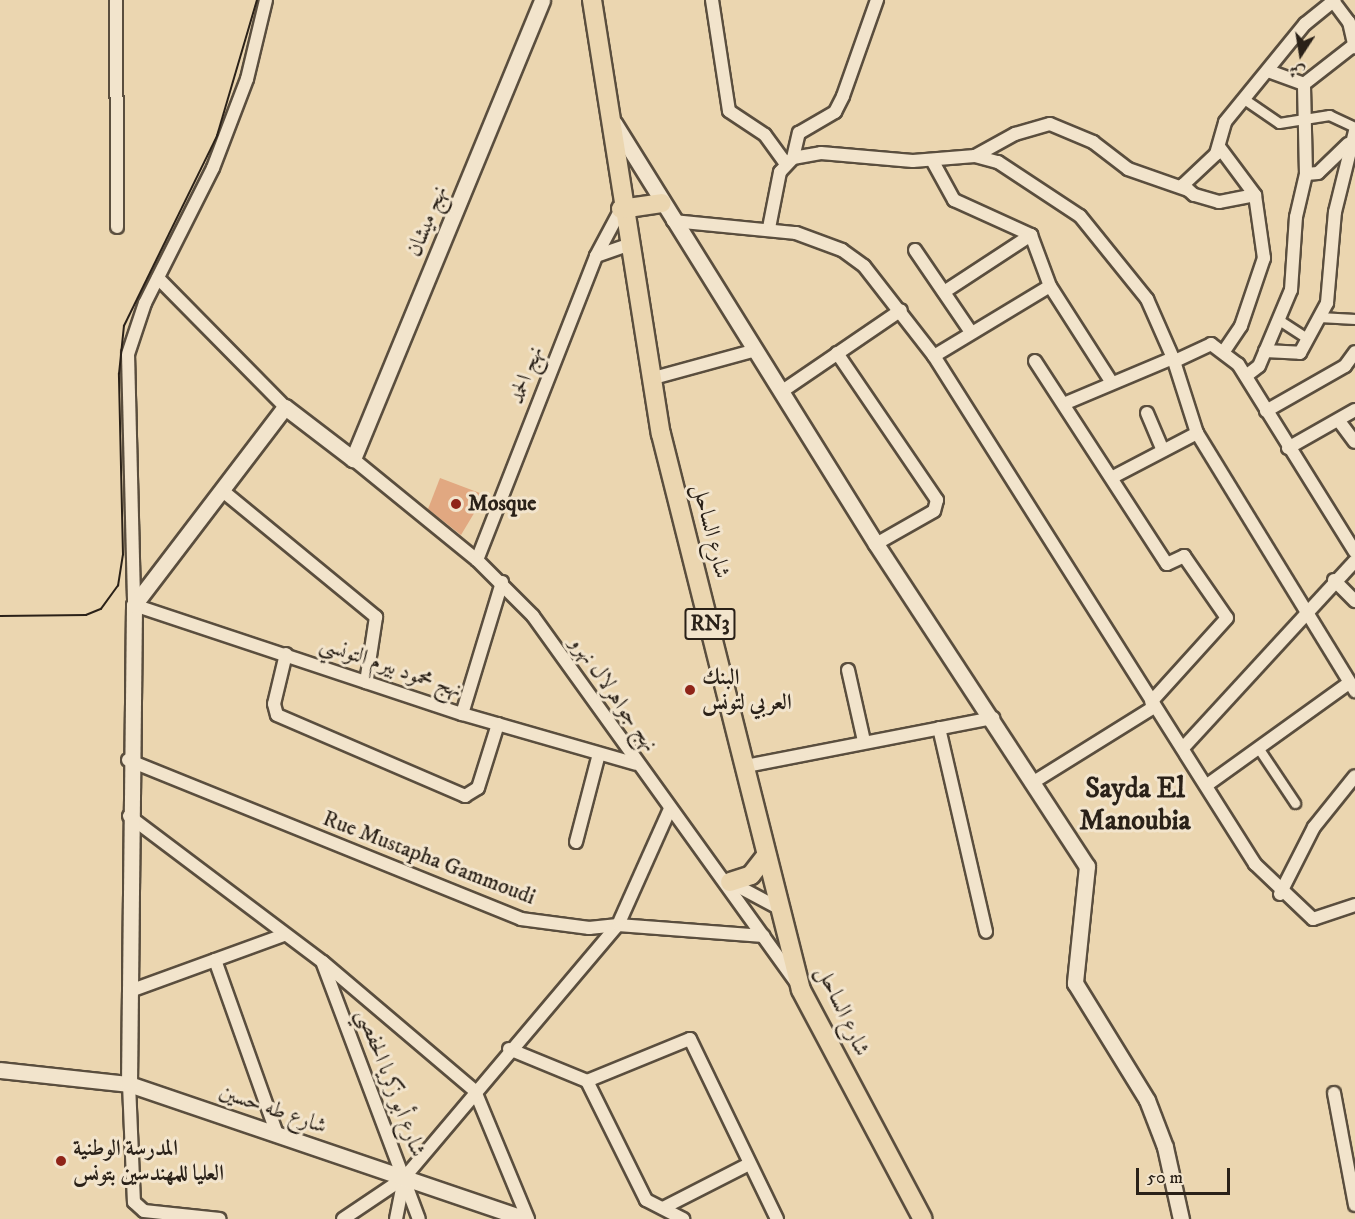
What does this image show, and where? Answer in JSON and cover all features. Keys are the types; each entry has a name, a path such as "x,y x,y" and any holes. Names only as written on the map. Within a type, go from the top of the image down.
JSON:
{"main road":[{"name":"شارع الساحل","path":"591,0 611,118 621,209 650,379 746,766 766,856 782,910 801,990 923,1219"},
{"path":"621,209 662,202"},
{"path":"724,879 751,875 766,856"}],"street":[{"path":"116,0 117,226"},
{"path":"220,1219 144,1211 134,1202 129,1084 128,760 134,605 128,354 158,278 221,146 247,79 266,0"},
{"name":"نهج ميشان","path":"353,459 542,0"},
{"path":"712,0 729,111 765,135 790,161"},
{"path":"769,228 800,133 835,112 843,96 877,0"},
{"path":"1188,190 1187,177 1220,148 1226,122 1305,24 1334,1 1349,22 1354,46 1304,84"},
{"path":"1268,71 1304,84"},
{"path":"1246,376 1259,366 1279,320 1297,259 1296,217 1306,174 1304,84"},
{"path":"1244,99 1280,123 1304,122 1329,115 1355,129 1348,144 1330,250 1334,270 1319,317 1307,338 1292,355 1265,351"},
{"path":"611,118 876,544 993,718 1032,783 1087,866 1074,983 1147,1100 1165,1147 1181,1219"},
{"path":"975,156 1015,134 1050,124 1093,142 1128,169 1219,201 1255,195"},
{"path":"1306,174 1318,173 1348,144"},
{"path":"1220,148 1255,195 1264,269 1224,351"},
{"path":"790,161 821,153 933,160 975,156 998,162 1080,216 1147,299 1174,360 1197,433 1306,616 1352,687 1207,785"},
{"path":"933,160 954,200 1032,235 1050,286 1112,383"},
{"name":"نهج الحمد","path":"477,560 596,256 621,209"},
{"path":"673,221 769,228 842,250 901,310 934,356 1255,864 1280,894 1313,919 1355,905"},
{"path":"944,292 1032,235"},
{"path":"596,256 628,245"},
{"path":"915,250 971,332"},
{"path":"158,278 285,407 353,459"},
{"path":"934,356 1050,286"},
{"path":"781,392 901,310"},
{"path":"1319,317 1355,319"},
{"path":"1279,320 1307,338"},
{"path":"1065,403 1174,360 1208,344 1224,351 1246,376 1288,448 1355,552"},
{"path":"650,379 756,350"},
{"path":"1266,411 1345,366 1355,352"},
{"path":"837,353 937,500 934,511 876,544"},
{"path":"1032,783 1152,704 1227,618 1184,556 1167,564 1065,403 1035,361"},
{"path":"134,605 224,492 285,407"},
{"path":"1288,448 1355,411"},
{"path":"1147,413 1162,449"},
{"path":"1339,421 1355,442"},
{"path":"1113,477 1162,449 1197,433"},
{"name":"نهج جواهرلال نهرو","path":"353,459 502,582 540,625 636,764 724,879 801,990"},
{"path":"224,492 376,617 366,682"},
{"path":"1183,748 1306,616 1334,580 1355,561"},
{"path":"1334,580 1355,601"},
{"path":"462,714 502,582"},
{"name":"نهج محمود بيرم التونسي","path":"134,605 462,714 636,764"},
{"path":"286,654 274,704 277,716 465,796 478,788 498,724"},
{"path":"848,670 864,741"},
{"path":"746,766 864,741 993,718"},
{"path":"939,728 986,932"},
{"path":"1258,749 1294,803"},
{"path":"576,842 599,754"},
{"name":"Rue Mustapha Gammoudi","path":"128,760 521,919 589,928 618,925 764,936"},
{"path":"1280,894 1314,827 1355,776"},
{"path":"344,1219 404,1178 509,1049 618,925 670,809"},
{"path":"129,816 284,935 323,962 475,1092 526,1219"},
{"path":"724,879 782,910"},
{"path":"130,992 284,935"},
{"path":"215,960 277,1134"},
{"name":"شارع أبو زكريا الحفصي","path":"323,962 419,1219"},
{"path":"587,1081 690,1039 777,1219"},
{"path":"509,1049 587,1081 646,1200 683,1219"},
{"name":"شارع طه حسين","path":"0,1070 129,1084 526,1219"},
{"path":"1334,1093 1355,1205"},
{"path":"663,1209 749,1164"},
{"path":"396,1219 404,1178"}],"building":[{"name":"Mosque","path":"440,478 485,495 461,535 428,509"}],"tram line":[{"path":"0,616 86,615 101,609 118,586 123,555 119,374 124,326 217,136 257,0"}],"place":[{"name":"Mosque","path":"456,504"},
{"name":"البنك العربي لتونس","path":"690,690"},
{"name":"المدرسة الوطنية العليا للمهندسين بتونس","path":"61,1161"}],"district":[{"name":"Sayda El Manoubia","path":"1135,805"}]}
